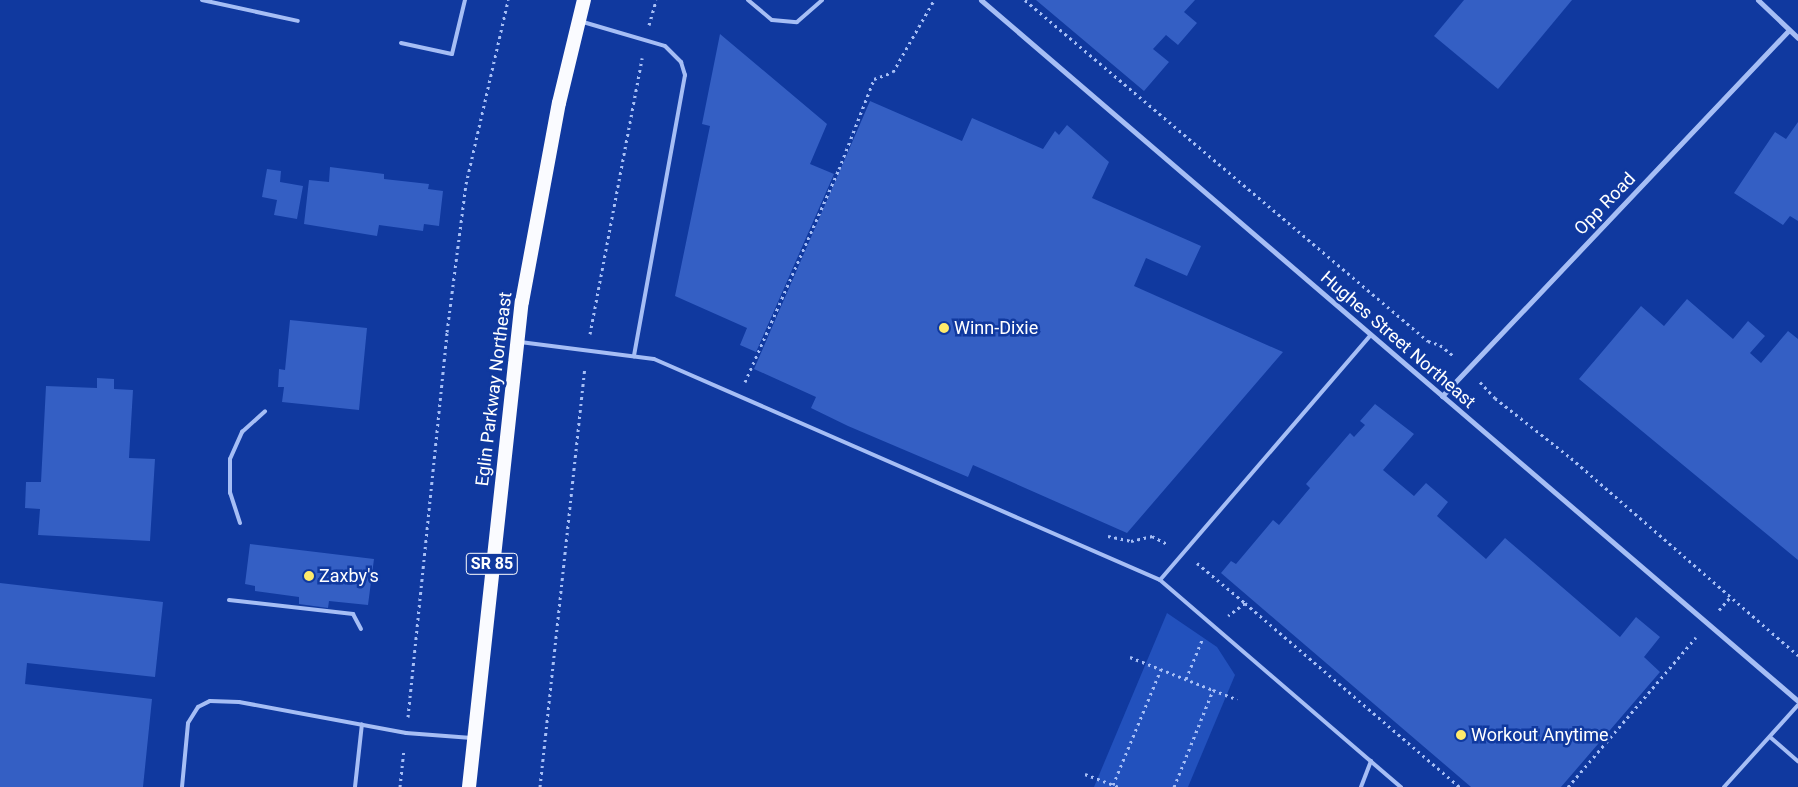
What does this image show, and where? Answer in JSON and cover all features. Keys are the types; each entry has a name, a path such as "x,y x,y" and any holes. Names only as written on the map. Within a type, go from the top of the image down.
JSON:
{"highway":[{"name":"Eglin Parkway Northeast","path":"469,787 518,342 537,213 584,0"}],"street":[{"name":"Hughes Street Northeast","path":"980,0 1798,701"},
{"path":"1758,0 1798,38"},
{"name":"Opp Road","path":"1442,396 1789,30"}],"lane":[{"path":"202,0 298,21"},
{"path":"401,43 452,54 465,0"},
{"path":"748,0 772,20 780,22 798,22 822,0"},
{"path":"578,21 665,46 681,62 685,75 634,356"},
{"path":"1160,580 1371,335"},
{"path":"518,342 654,359 1160,580 1401,787"},
{"path":"240,523 230,493 230,459 242,432 265,411"},
{"path":"229,600 353,614 361,629"},
{"path":"182,787 188,723 198,707 210,701 239,702 406,733 474,738"},
{"path":"1724,787 1798,705"},
{"path":"355,787 362,724"},
{"path":"1770,737 1798,761"},
{"path":"1361,787 1371,761"}],"path":[{"path":"400,787 446,342 466,184 508,0"},
{"path":"540,787 587,350 645,40 656,0"},
{"path":"739,396 839,169 874,79 893,72 934,0"},
{"path":"1025,0 1428,341 1440,344 1468,368 1495,398 1571,458 1798,655"},
{"path":"1568,787 1731,596"},
{"path":"1245,603 1460,787"},
{"path":"1130,657 1237,699"},
{"path":"1113,785 1161,669"},
{"path":"1174,787 1213,690"},
{"path":"1085,774 1119,787"}],"shaded area":[{"path":"1167,613 1217,647 1235,675 1188,787 1094,787"}],"building":[{"path":"1036,0 1195,0 1184,12 1197,23 1178,45 1166,35 1153,49 1169,62 1144,91"},
{"path":"1464,0 1572,0 1498,89 1434,36"},
{"path":"720,34 827,124 810,164 834,174 756,352 740,345 747,328 675,296 710,126 702,124"},
{"name":"Winn-Dixie","path":"870,101 962,141 972,118 1043,149 1055,131 1059,135 1067,125 1109,162 1092,198 1201,246 1187,276 1146,258 1134,286 1283,352 1127,533 973,465 968,477 848,426 811,408 816,397 754,369"},
{"path":"1798,122 1798,221 1790,216 1783,225 1734,193 1775,132 1786,139"},
{"path":"330,167 384,174 384,179 429,184 428,189 443,191 439,226 424,224 423,231 379,225 377,236 304,224 309,180 329,182"},
{"path":"267,169 281,171 280,182 303,186 297,219 274,215 277,200 262,197"},
{"path":"1687,299 1733,339 1748,321 1765,336 1750,353 1761,363 1788,331 1798,339 1798,560 1579,379 1641,306 1664,326"},
{"path":"290,320 367,328 359,410 282,402 284,387 278,387 279,369 285,370"},
{"path":"97,378 114,379 114,389 133,390 129,458 155,459 150,541 38,535 40,509 25,508 26,482 41,482 46,386 97,388"},
{"path":"1375,404 1414,434 1383,470 1414,496 1426,483 1448,502 1437,516 1486,559 1505,538 1620,637 1636,617 1660,637 1644,657 1660,672 1561,787 1471,787 1221,573 1231,561 1236,564 1273,520 1279,525 1310,488 1306,484 1350,433 1354,437 1365,425 1360,421"},
{"name":"Zaxby's","path":"250,544 374,559 368,605 329,601 328,608 299,604 299,597 255,591 255,586 245,584"},
{"path":"0,583 163,602 155,677 27,663 25,684 152,699 143,787 0,787"}],"place":[{"name":"Winn-Dixie","path":"944,328"},
{"name":"Zaxby's","path":"309,576"},
{"name":"Workout Anytime","path":"1461,735"}]}
